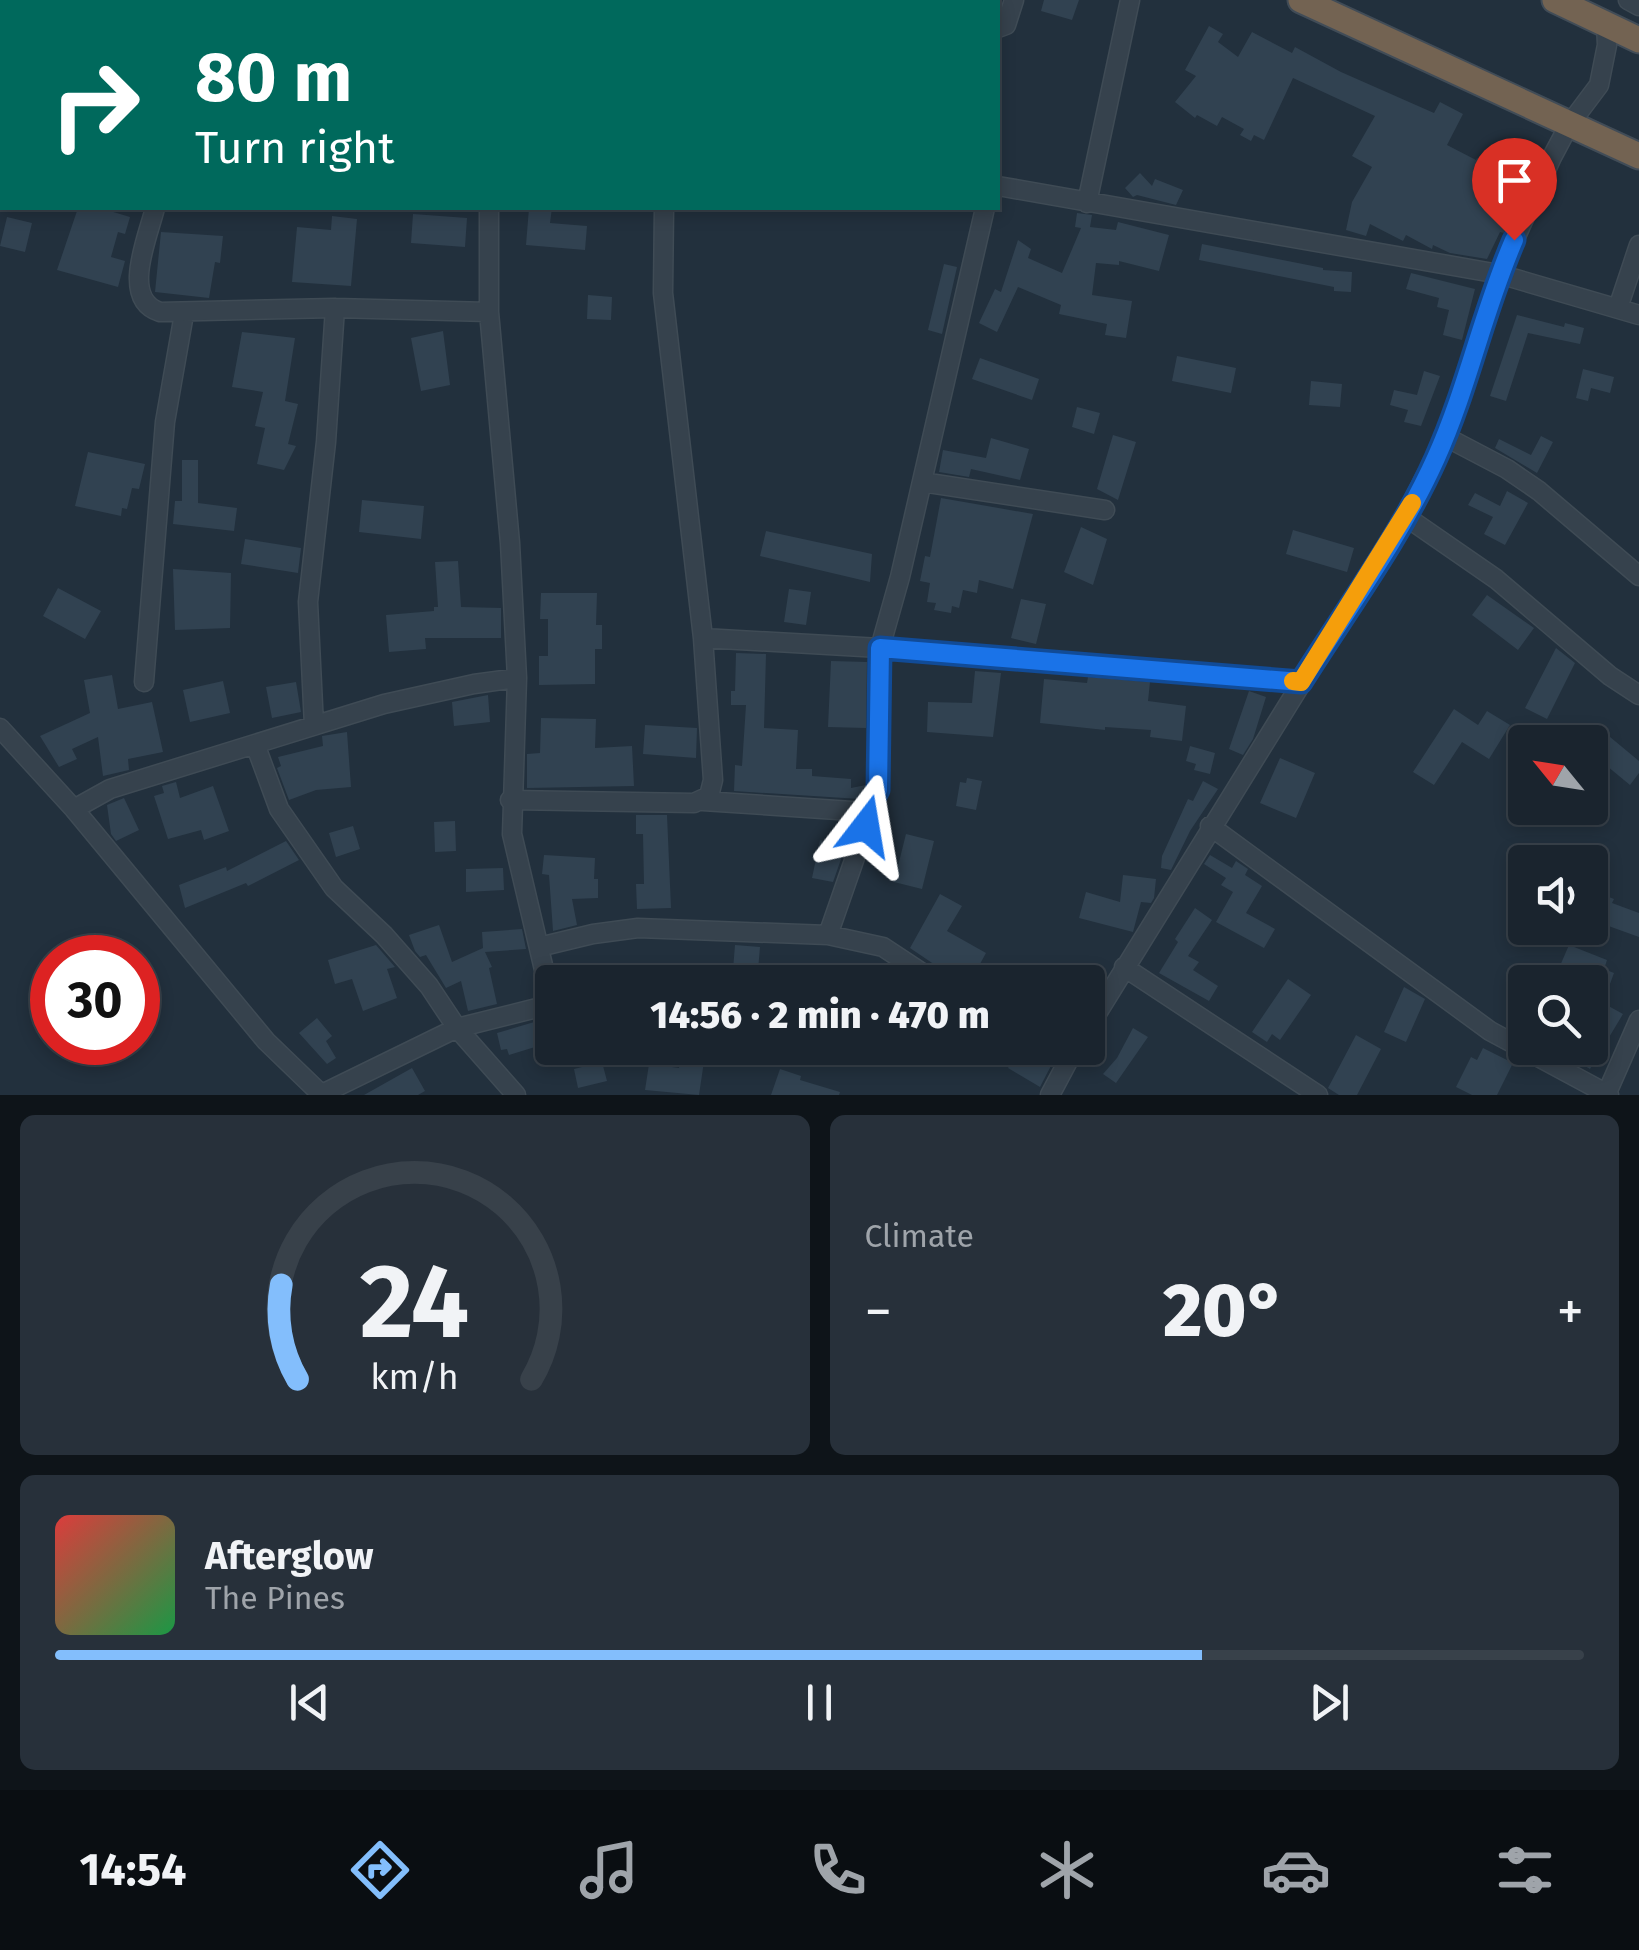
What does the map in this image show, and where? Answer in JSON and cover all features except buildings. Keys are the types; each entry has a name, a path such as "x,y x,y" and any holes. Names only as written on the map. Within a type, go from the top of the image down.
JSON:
{"highway":[{"path":"1301,0 1639,156"},
{"path":"1555,0 1639,39"}],"street":[{"path":"1000,27 1006,25 1014,0"},
{"path":"1087,202 1130,0"},
{"path":"1628,0 1639,6"},
{"path":"1105,999 1405,516 1446,437 1499,274 1569,125 1599,85 1606,23"},
{"path":"1000,186 1499,274 1639,314"},
{"path":"155,210 139,279 141,299 151,310 184,314 335,308 489,312"},
{"path":"0,728 74,809 266,1041 322,1094 457,1028 549,1005 515,856 510,800 517,678 489,312 489,210"},
{"path":"664,210 663,294 703,638 713,780 709,796 703,801"},
{"path":"828,935 866,826 867,812 878,790 880,648 985,210"},
{"path":"1618,308 1639,245"},
{"path":"314,726 308,602 326,442 335,308"},
{"path":"144,682 165,422 184,314"},
{"path":"1446,437 1507,469 1539,492 1639,576"},
{"path":"922,482 1105,510"},
{"path":"1405,516 1496,580 1610,676 1639,695"},
{"path":"703,638 880,648 1301,682"},
{"path":"74,809 110,789 314,726 428,693 517,678"},
{"path":"255,744 279,809 334,888 396,948 457,1028 516,1095"},
{"path":"510,800 703,801 867,812"},
{"path":"1210,826 1490,1031 1607,1095 1639,1020"},
{"path":"538,947 638,928 828,935 883,947 910,965"},
{"path":"1124,967 1318,1095"},
{"path":"1050,1095 1061,1065"}],"slow traffic":[{"path":"1293,681 1301,682 1412,503"}],"route":[{"path":"866,826 867,812 878,790 880,648 1301,682 1405,516 1434,462 1514,240"}]}
